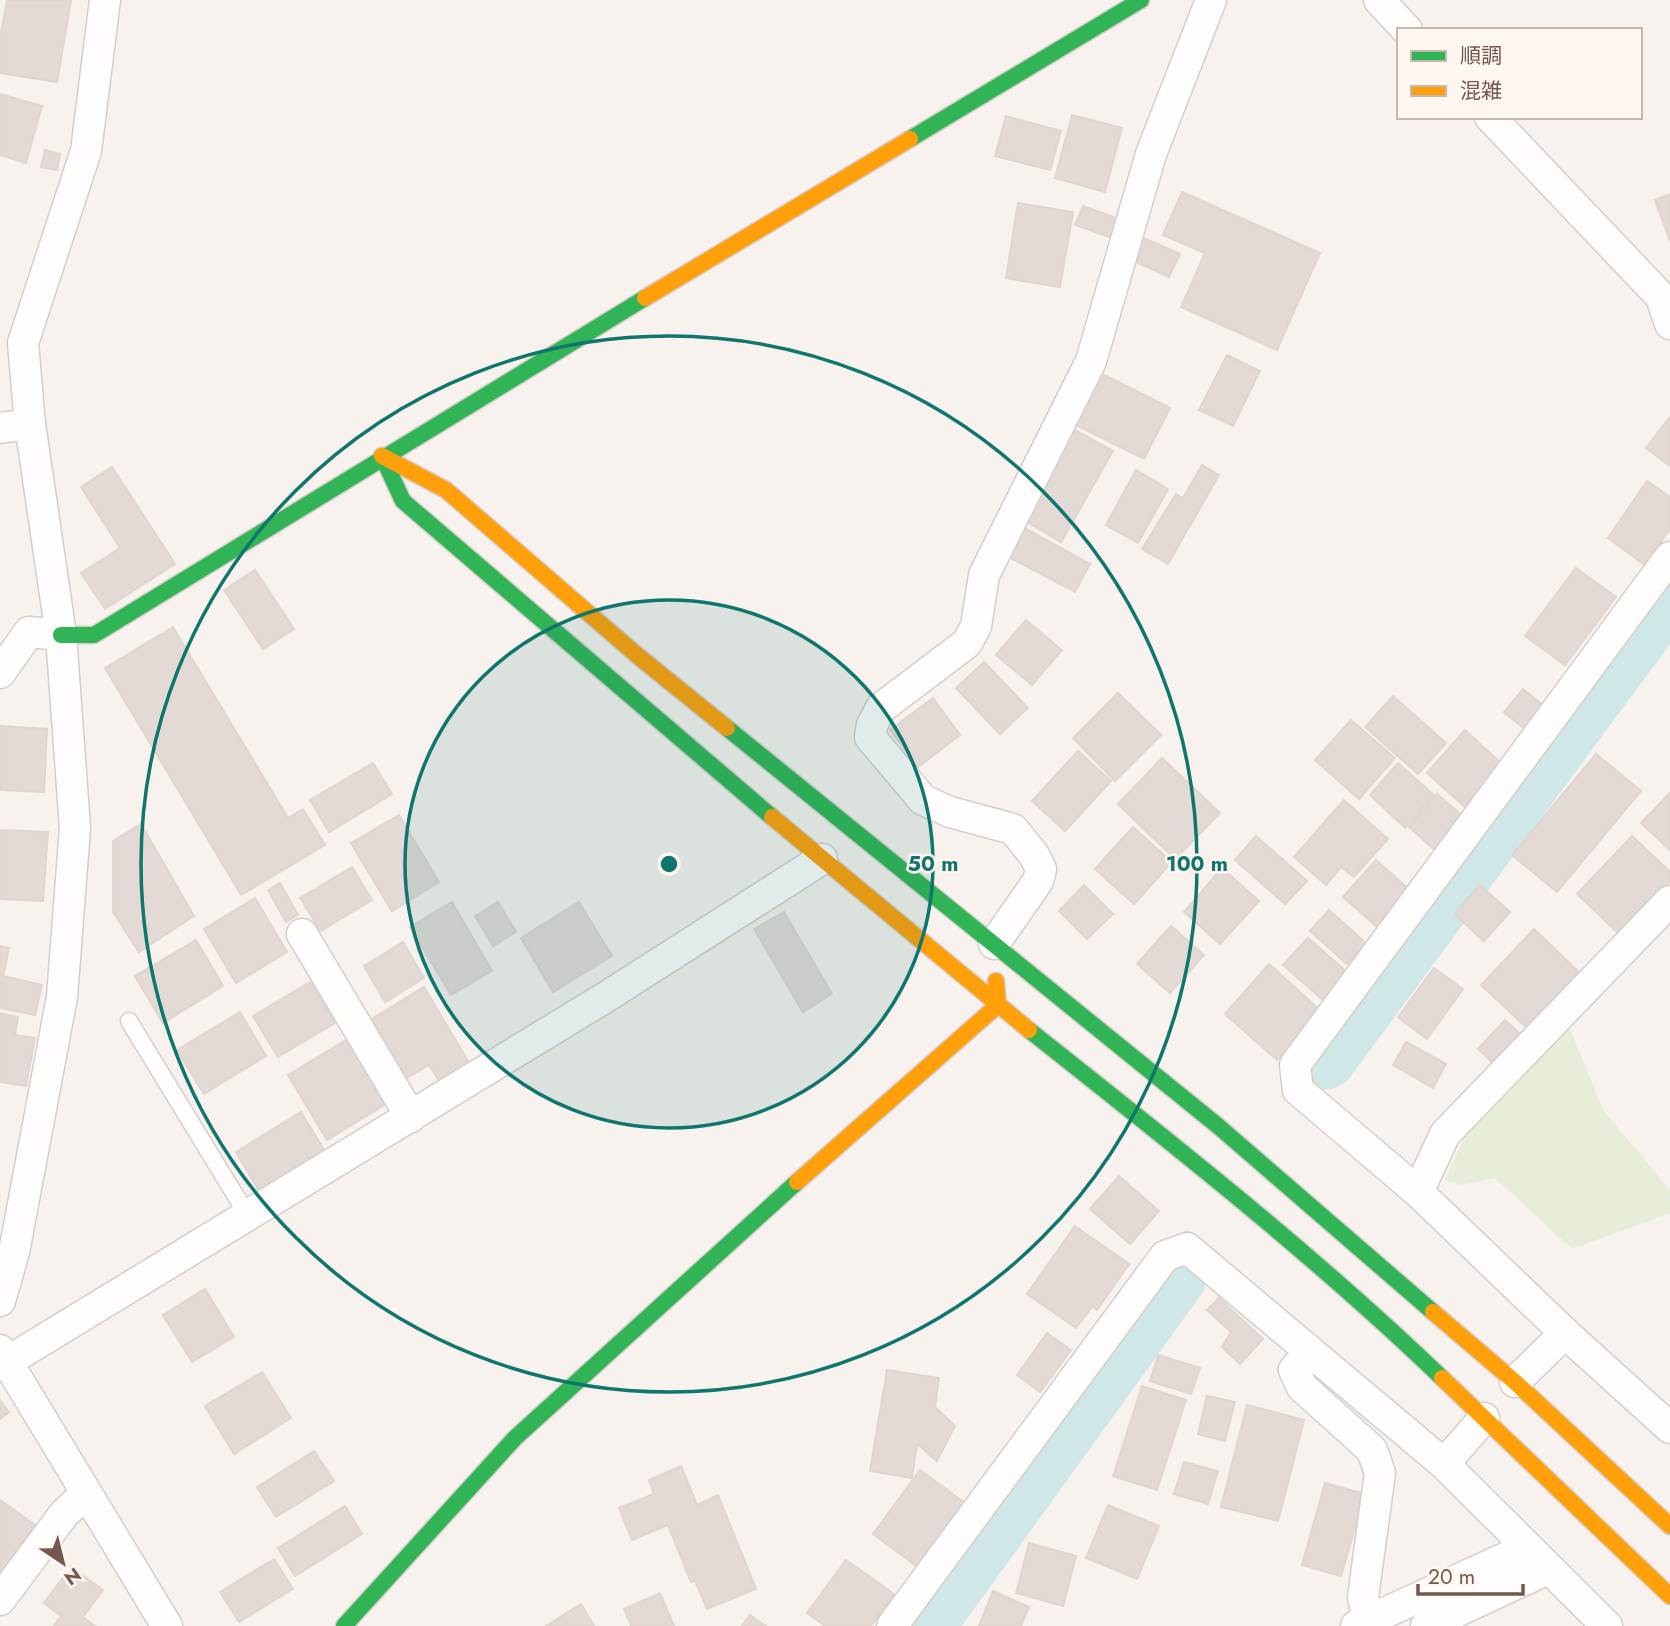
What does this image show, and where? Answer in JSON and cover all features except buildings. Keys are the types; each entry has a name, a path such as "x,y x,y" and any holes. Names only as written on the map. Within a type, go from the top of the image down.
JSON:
{"street":[{"path":"0,1301 14,1252 62,998 75,828 61,635 30,424 23,343 86,151 105,0"},
{"path":"0,673 29,632 94,635 382,456 1141,0"},
{"path":"998,1005 994,944 1038,881 1041,869 1034,855 1013,829 950,812 923,800 880,752 870,737 872,725 881,708 967,643 976,626 984,575 1091,361 1151,154 1211,0"},
{"path":"1379,0 1405,28"},
{"path":"1492,119 1661,297 1670,324"},
{"path":"0,428 30,424"},
{"path":"382,456 403,501 822,859 998,1005 1237,1196 1379,1317 1670,1596"},
{"path":"382,456 446,490 638,656 1219,1126 1515,1382 1670,1526"},
{"path":"1670,557 1295,1065 1298,1090 1418,1192 1565,1333 1670,1427"},
{"path":"167,1626 3,1357 248,1216 411,1117 606,998 822,859"},
{"path":"1418,1192 1445,1134 1670,901"},
{"path":"302,934 411,1117"},
{"path":"344,1626 515,1438 898,1091 998,1005"},
{"path":"892,1626 1165,1256 1187,1248 1444,1464 1607,1626"},
{"path":"1515,1382 1565,1333"},
{"path":"1310,1351 1294,1370 1302,1387 1372,1450 1380,1474 1363,1597 1362,1623 1527,1548"},
{"path":"1444,1464 1484,1418"},
{"path":"0,1600 64,1514 85,1494"},
{"path":"1426,1626 1548,1569"}],"lane":[{"path":"129,1021 248,1216"}],"green space":[{"path":"1563,1012 1603,1110 1670,1190 1670,1213 1572,1249 1495,1178 1461,1185 1445,1180 1463,1140"}],"waterway":[{"path":"1325,1058 1670,591"},
{"path":"923,1626 1175,1277"}],"traffic: fast":[{"path":"910,139 1141,0"},
{"path":"61,635 94,635 645,298"},
{"path":"382,456 403,501 772,817"},
{"path":"727,728 1218,1126 1433,1312"},
{"path":"1029,1030 1291,1242 1442,1378"},
{"path":"344,1626 515,1438 797,1182"}],"traffic: slow":[{"path":"645,298 910,139"},
{"path":"382,456 446,490 638,656 727,728"},
{"path":"772,817 1029,1030"},
{"path":"797,1182 998,1005 996,981"},
{"path":"1433,1312 1515,1382 1670,1526"},
{"path":"1442,1378 1670,1596"}]}
